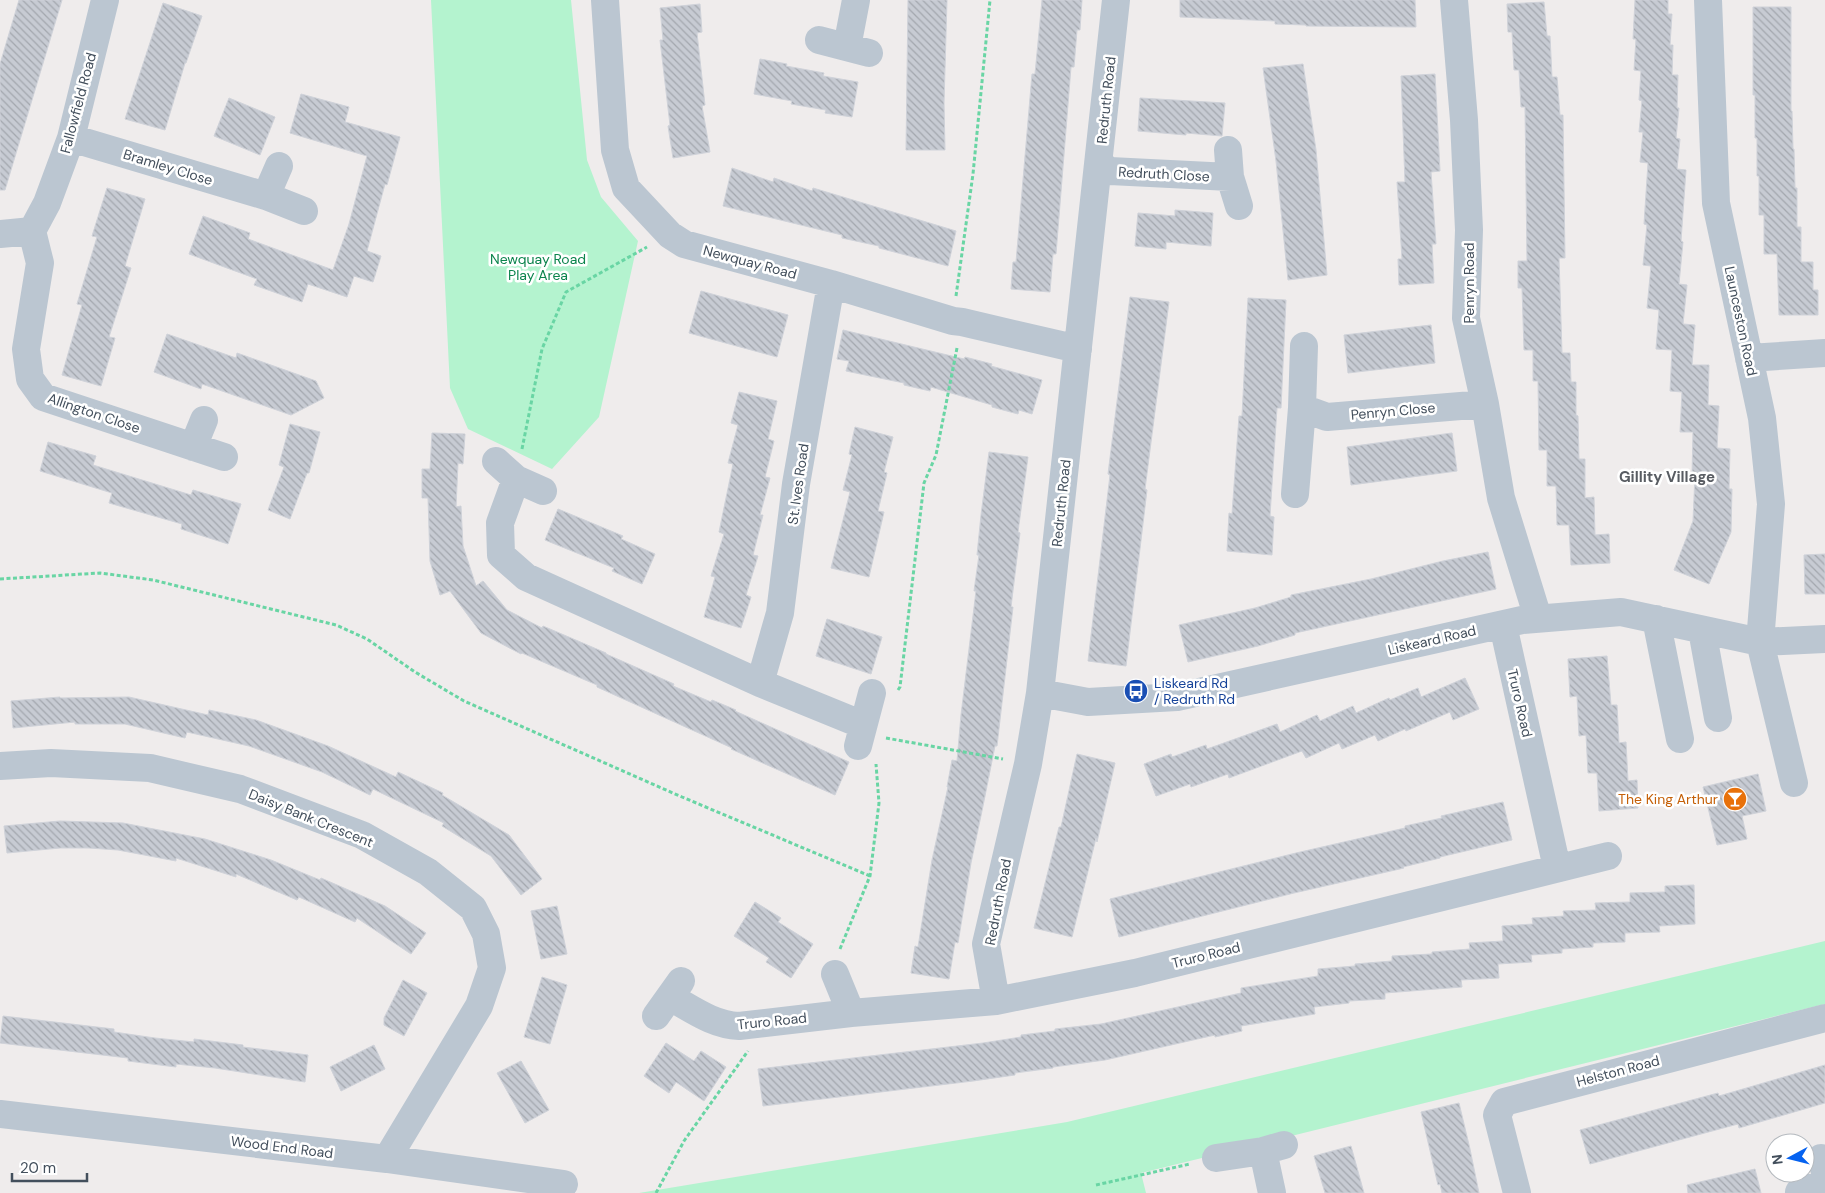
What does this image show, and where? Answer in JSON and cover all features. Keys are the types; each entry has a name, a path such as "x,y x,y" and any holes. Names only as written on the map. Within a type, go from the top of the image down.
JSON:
{"street":[{"name":"Fallowfield Road","path":"32,232 47,203 71,138 104,0"},
{"name":"Newquay Road","path":"604,0 615,150 626,188 670,235 684,244 831,284 957,322 1078,349"},
{"path":"819,40 858,50 856,0"},
{"name":"Redruth Road","path":"996,1001 986,944 1028,764 1040,693 1116,0"},
{"name":"Penryn Road","path":"1454,0 1464,120 1469,230 1466,318 1486,404 1501,498 1538,618"},
{"name":"Launceston Road","path":"1708,0 1716,202 1762,418 1771,504 1760,642 1794,783"},
{"name":"Bramley Close","path":"71,138 266,196 304,211"},
{"name":"Redruth Close","path":"1228,150 1230,177 1239,206"},
{"name":"Redruth Close","path":"1099,164 1110,171 1230,177"},
{"path":"266,196 279,166"},
{"path":"0,234 32,232"},
{"name":"Allington Close","path":"32,232 40,263 26,349 30,379 43,397 224,457"},
{"name":"St. Ives Road","path":"760,683 780,613 796,484 831,284"},
{"path":"1295,494 1302,408 1304,346"},
{"path":"1749,358 1825,354"},
{"name":"Penryn Close","path":"1302,408 1327,417 1486,404"},
{"path":"193,447 204,420"},
{"path":"543,491 506,470 500,523 502,554 526,577 760,683 864,736 884,694"},
{"name":"Liskeard Road","path":"1040,693 1088,702 1177,697 1538,618 1621,612 1760,642 1825,639"},
{"path":"1656,619 1680,739"},
{"name":"Truro Road","path":"1502,625 1557,868"},
{"path":"1702,630 1718,718"},
{"name":"Daisy Bank Crescent","path":"0,766 51,763 150,768 240,789 362,835 428,872 473,908 486,934 492,968 479,1006 387,1159"},
{"name":"Truro Road","path":"669,998 725,1025 740,1026 851,1013 996,1001 1144,970 1608,856"},
{"path":"835,974 851,1013"},
{"name":"Helston Road","path":"1517,1193 1497,1115 1504,1102 1825,1018"},
{"name":"Wood End Road","path":"0,1114 387,1159 564,1184"},
{"path":"1216,1158 1273,1148 1272,1193"},
{"path":"1799,1192 1824,1171"}],"path":[{"path":"884,694 900,687 924,484 936,455 957,322 990,0"},
{"path":"506,470 542,349 566,292 670,235"},
{"path":"0,579 100,573 153,580 336,625 367,639 464,701 682,797 870,876"},
{"path":"835,974 840,952 870,876 879,803 864,736 1028,764"},
{"path":"656,1193 684,1141 769,1022"},
{"path":"1096,1185 1216,1158"}],"green space":[{"name":"Newquay Road Play Area","path":"431,0 571,0 587,160 601,197 638,241 599,417 552,469 468,429 450,388"},
{"path":"1825,941 1825,1004 1141,1173 1146,1193 639,1193 1067,1122"}],"building":[{"path":"19,0 62,0 5,190 0,190 0,64"},
{"path":"908,0 947,0 944,103 945,150 906,150"},
{"path":"1042,0 1082,0 1080,30 1077,30 1074,67 1071,67 1056,254 1053,254 1050,292 1011,289 1013,262 1016,262 1032,74 1035,74"},
{"path":"1180,0 1415,0 1416,27 1306,26 1275,24 1275,21 1180,17"},
{"path":"1635,0 1668,0 1668,14 1672,14 1670,45 1673,45 1672,75 1678,75 1677,108 1679,108 1676,138 1680,139 1677,169 1686,170 1679,284 1687,285 1683,324 1695,325 1692,365 1709,365 1708,405 1719,406 1717,448 1730,449 1729,489 1732,489 1731,532 1709,584 1674,570 1693,521 1695,475 1692,475 1693,432 1680,432 1682,392 1670,391 1672,350 1656,349 1659,310 1647,308 1651,266 1643,265 1647,225 1644,224 1648,163 1640,162 1643,132 1639,132 1642,101 1639,100 1641,71 1634,70 1636,39 1633,39"},
{"path":"1544,2 1547,36 1550,36 1552,77 1557,77 1560,115 1563,115 1565,258 1559,258 1562,353 1570,353 1571,382 1576,382 1579,459 1585,459 1585,498 1594,497 1595,535 1609,534 1610,563 1571,565 1569,525 1557,525 1556,486 1547,486 1547,450 1539,450 1538,381 1533,381 1533,350 1524,350 1522,288 1518,288 1518,261 1527,261 1525,107 1521,107 1519,70 1514,70 1512,32 1508,32 1507,4"},
{"path":"163,3 202,16 185,63 165,130 125,119"},
{"path":"700,4 702,32 697,33 705,105 702,106 710,152 673,158 660,40 663,40 660,8"},
{"path":"1753,7 1791,7 1791,111 1795,188 1797,188 1797,227 1801,227 1801,262 1813,262 1813,290 1818,290 1818,315 1779,315 1777,254 1764,254 1764,215 1759,215 1755,95 1753,95"},
{"path":"760,59 824,73 823,76 858,82 852,117 825,113 826,110 791,104 792,101 754,94"},
{"path":"1303,64 1316,150 1327,275 1288,280 1276,161 1263,68"},
{"path":"1435,74 1440,171 1431,172 1436,244 1432,244 1434,283 1399,285 1398,259 1402,259 1397,182 1405,182 1401,76"},
{"path":"301,94 349,107 345,122 400,137 367,251 381,256 373,282 354,276 347,297 308,284 302,302 254,285 257,279 189,254 203,216 250,233 248,239 333,270 349,224 367,156 290,133"},
{"path":"229,98 275,117 260,155 214,136"},
{"path":"1140,98 1225,103 1222,136 1138,131"},
{"path":"732,168 773,182 774,178 812,191 813,188 956,231 948,266 879,248 879,246 842,238 842,235 723,206"},
{"path":"107,188 145,199 125,266 131,268 109,337 115,338 101,386 62,375 82,305 77,304 97,237 92,236"},
{"path":"1175,210 1213,213 1211,246 1166,242 1166,249 1135,246 1138,213 1175,216"},
{"path":"701,291 788,315 777,357 689,333"},
{"path":"1130,297 1169,302 1145,489 1147,490 1126,666 1088,661 1110,475 1108,474"},
{"path":"1248,298 1286,300 1281,408 1277,408 1270,516 1274,517 1272,555 1227,551 1229,513 1232,514 1239,416 1242,416"},
{"path":"1431,325 1435,363 1348,373 1344,335"},
{"path":"843,330 964,359 965,357 1042,380 1032,414 1019,410 1018,414 931,387 930,391 904,385 904,383 846,371 849,361 837,359"},
{"path":"167,334 236,358 237,353 316,381 324,398 291,415 202,384 201,389 154,372"},
{"path":"739,392 777,401 768,439 774,441 765,477 770,478 760,515 763,515 753,555 758,556 746,595 751,597 741,628 704,617 715,577 711,576 724,534 719,532 733,464 728,463 738,425 731,423"},
{"path":"290,424 320,432 309,473 307,473 290,519 268,510 284,467 279,465"},
{"path":"855,427 893,437 884,472 887,473 878,511 884,512 869,577 831,568 850,492 843,490 852,455 849,454"},
{"path":"432,433 465,434 463,464 458,463 456,507 461,506 463,546 476,586 483,581 507,610 542,628 543,626 606,653 674,684 673,686 736,710 849,762 835,795 731,749 597,687 597,685 521,654 481,633 450,591 440,595 430,561 428,498 422,498 422,469 430,469"},
{"path":"1452,433 1457,471 1351,485 1347,447"},
{"path":"48,442 96,456 93,465 191,495 193,490 241,504 228,544 181,529 182,524 109,503 112,493 40,471"},
{"path":"989,452 1028,457 1018,532 1020,533 1011,607 1013,607 997,746 995,746 971,863 958,943 955,942 949,979 911,973 915,946 918,947 932,860 952,760 957,761"},
{"path":"558,509 623,536 621,539 655,554 642,584 612,571 614,568 545,540"},
{"path":"1488,552 1496,589 1295,633 1295,635 1258,646 1188,662 1179,625 1255,608 1291,597 1291,595"},
{"path":"1825,554 1825,594 1805,594 1804,555"},
{"path":"827,619 882,637 871,674 816,656"},
{"path":"1607,656 1611,705 1617,705 1619,743 1626,742 1628,781 1637,780 1638,808 1599,811 1597,773 1588,773 1586,735 1579,736 1577,696 1570,697 1568,659"},
{"path":"1465,678 1479,709 1453,720 1450,712 1378,741 1375,735 1342,749 1339,743 1306,758 1302,751 1229,778 1228,774 1191,787 1190,784 1156,796 1144,764 1171,754 1172,757 1206,745 1207,749 1277,724 1280,732 1317,715 1320,721 1353,706 1356,713 1389,698 1390,700 1418,688 1421,697"},
{"path":"60,697 129,697 208,715 209,710 256,720 328,746 396,777 398,772 443,793 442,795 509,835 542,879 521,895 491,856 442,826 444,823 373,789 370,795 322,772 249,746 187,732 185,738 125,724 75,724 75,722 13,728 11,701"},
{"path":"1077,754 1115,763 1072,937 1034,928 1059,827 1061,827"},
{"name":"The King Arthur","path":"1758,774 1766,811 1742,816 1747,839 1717,845 1703,787"},
{"path":"1503,802 1512,840 1119,937 1110,899 1405,828 1405,826 1442,818 1441,816"},
{"path":"60,821 123,823 205,839 271,860 320,880 321,878 385,906 426,933 411,954 357,918 355,922 299,897 297,900 236,874 236,877 176,858 176,861 118,850 89,848 60,848 7,853 4,826"},
{"path":"1694,885 1695,924 1659,926 1660,932 1625,933 1625,942 1593,943 1593,947 1562,949 1562,953 1531,955 1532,962 1498,964 1499,978 1461,980 1462,987 1385,993 1385,999 1349,1001 1349,1003 1314,1007 1315,1014 1241,1026 1242,1031 1215,1037 1215,1035 1105,1060 973,1081 763,1106 758,1069 983,1043 1021,1037 1021,1035 1055,1031 1055,1029 1101,1024 1241,993 1241,988 1318,976 1318,969 1392,961 1392,956 1432,954 1432,952 1470,949 1469,943 1503,941 1502,926 1533,924 1532,918 1564,916 1563,911 1596,910 1595,903 1630,902 1630,893 1665,892 1665,886"},
{"path":"755,902 781,918 778,922 813,944 791,978 766,962 769,958 734,936"},
{"path":"557,906 567,954 541,959 531,911"},
{"path":"542,977 567,985 550,1044 524,1037"},
{"path":"403,980 427,993 404,1036 384,1025 384,1018"},
{"path":"3,1016 114,1029 114,1032 155,1038 194,1042 194,1039 308,1055 305,1082 215,1068 176,1064 176,1067 128,1061 128,1058 0,1043"},
{"path":"666,1043 694,1061 701,1051 726,1067 704,1101 676,1082 669,1093 644,1076"},
{"path":"374,1045 385,1069 341,1091 330,1067"},
{"path":"521,1061 549,1110 525,1123 497,1073"},
{"path":"1825,1065 1825,1103 1739,1128 1738,1124 1590,1164 1580,1130 1718,1093 1719,1096"},
{"path":"1459,1103 1479,1193 1442,1193 1440,1184 1438,1185 1421,1112"},
{"path":"1351,1146 1364,1193 1325,1193 1314,1156"},
{"path":"1755,1169 1761,1193 1688,1193 1687,1185"}],"place":[{"name":"Liskeard Rd / Redruth Rd","path":"1136,691"},
{"name":"The King Arthur","path":"1735,799"}],"district":[{"name":"Gillity Village","path":"1667,477"}]}
